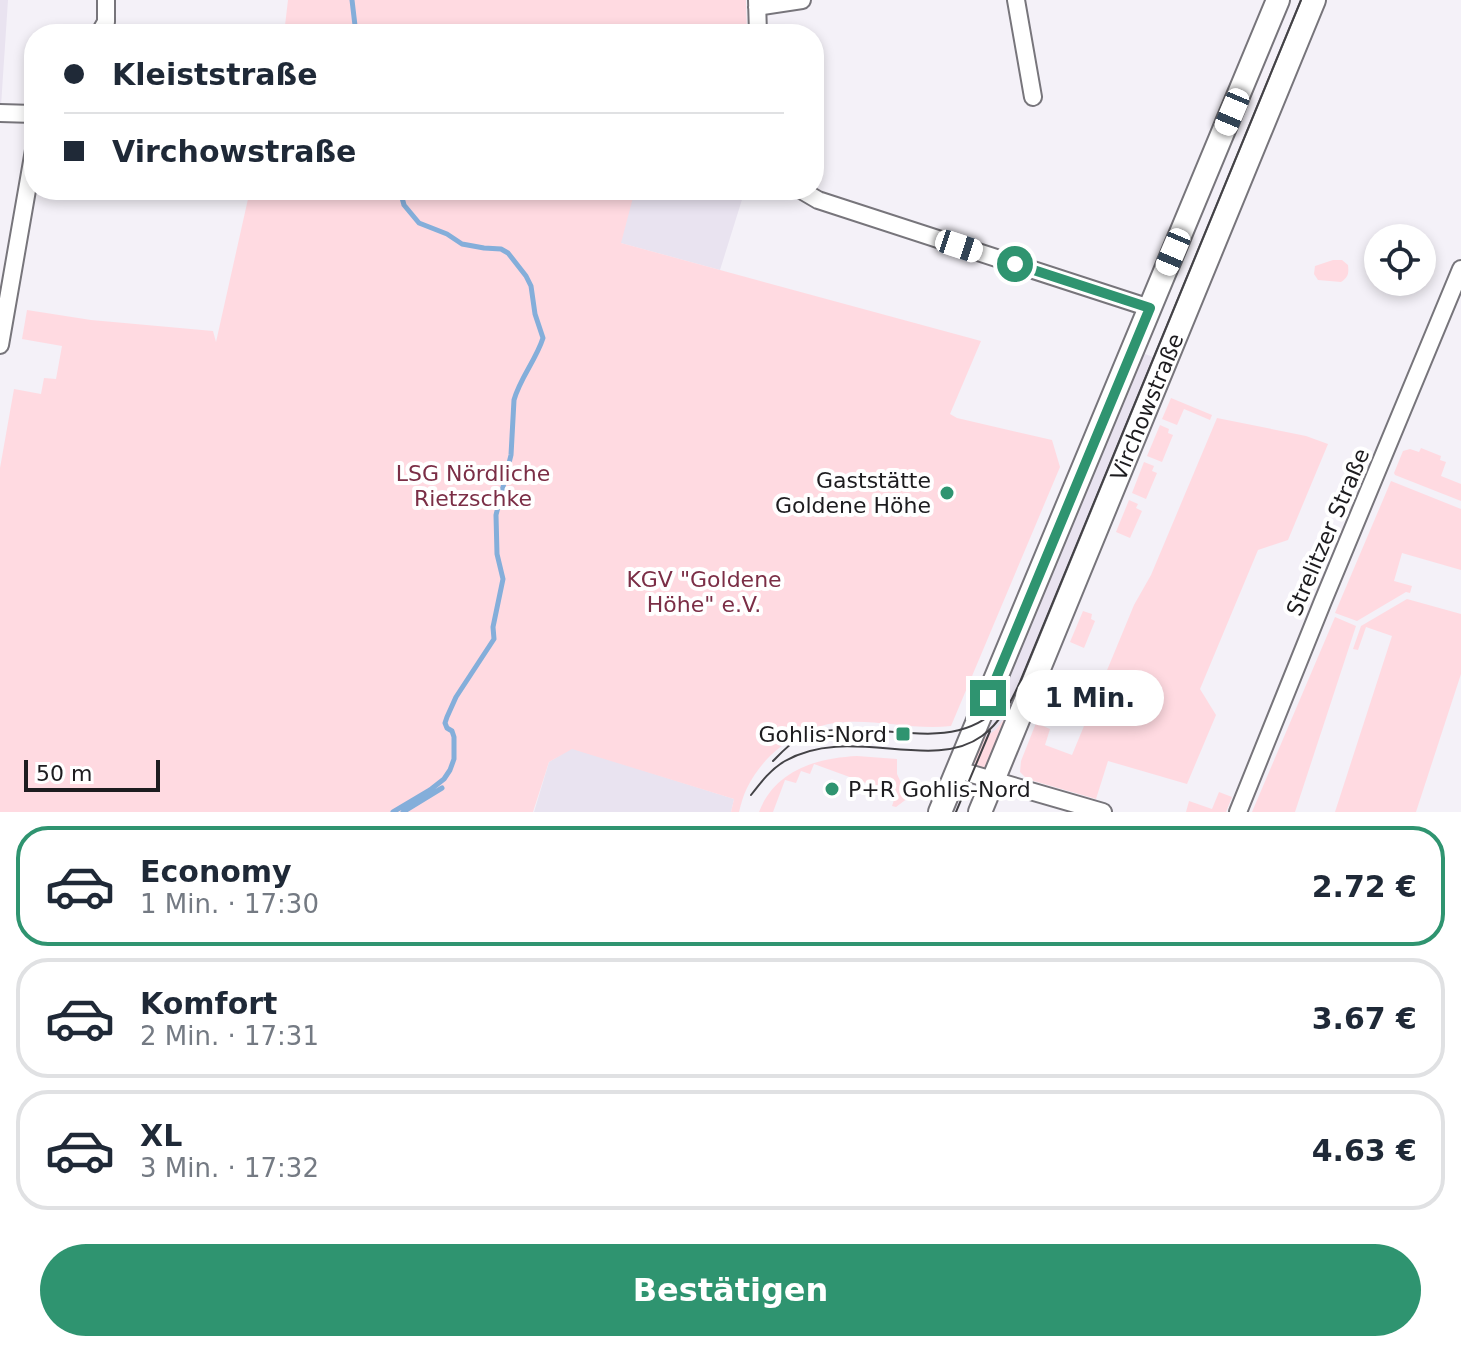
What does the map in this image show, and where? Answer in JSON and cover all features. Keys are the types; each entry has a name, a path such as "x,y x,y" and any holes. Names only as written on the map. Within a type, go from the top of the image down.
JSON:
{"main road":[{"name":"Virchowstraße","path":"940,812 1278,0"},
{"name":"Virchowstraße","path":"980,812 1314,0"}],"street":[{"path":"105,24 106,0"},
{"path":"758,24 757,4 802,0"},
{"path":"1016,0 1033,97"},
{"path":"0,113 24,114"},
{"path":"0,345 25,200"},
{"path":"818,200 1150,308"},
{"name":"Strelitzer Straße","path":"1238,812 1461,269"},
{"path":"958,770 1103,812"}],"shaded area":[{"path":"0,0 8,0 1,106 0,105"},
{"path":"589,200 742,200 720,270 584,233"},
{"path":"1142,353 1156,358 1015,701 1000,725 976,744"},
{"path":"572,748 734,799 731,812 534,812 549,762"}],"green space":[{"path":"288,0 746,0 747,24 285,24"},
{"name":"LSG Nördliche Rietzschke","path":"248,200 632,200 621,243 981,341 950,414 1052,440 1060,467 951,726 845,722 815,728 787,742 764,762 747,788 739,812 731,812 734,799 572,749 549,762 533,812 0,812 0,468 14,389 41,394 44,378 56,379 62,346 22,339 27,310 91,320 213,331 216,342"},
{"path":"1342,260 1348,265 1347,277 1341,282 1318,280 1314,274 1315,266"},
{"path":"1171,398 1212,415 1210,420 1184,409 1177,425 1162,419"},
{"path":"1217,418 1306,436 1328,444 1288,540 1258,550 1200,689 1216,715 1187,784 1108,761 1096,799 1027,779 1020,772 1021,761 1036,723 1050,729 1045,745 1072,755"},
{"path":"1160,425 1173,435 1162,462 1147,456"},
{"path":"1421,448 1441,456 1440,460 1446,462 1441,476 1461,484 1461,501 1395,475 1403,451 1410,449 1419,452"},
{"path":"1144,462 1154,466 1152,471 1157,473 1146,499 1132,493"},
{"path":"1391,481 1461,509 1461,570 1402,553 1394,581 1412,586 1410,593 1406,592 1357,621 1335,613"},
{"path":"1129,500 1138,504 1136,508 1142,511 1130,538 1116,532"},
{"path":"1407,599 1461,614 1461,674 1416,812 1335,812 1392,636 1366,627 1358,650 1353,649 1361,626"},
{"path":"1083,611 1092,614 1091,619 1095,621 1084,648 1070,642"},
{"path":"1335,617 1356,626 1295,812 1252,812"},
{"path":"1015,701 988,767 978,766 972,756 975,747 998,727"},
{"path":"857,756 897,759 897,774 908,798 896,807 892,806 896,794 814,764 810,774 801,771 796,783 785,780 773,812 759,812 775,786 786,776 799,769 813,764 827,760"},
{"path":"1219,792 1232,797 1226,812 1186,812 1189,801 1212,809"}],"waterway":[{"path":"352,0 355,24"},
{"path":"393,812 430,790 450,770 454,759 454,737 445,723 447,717 456,697 494,639 493,627 503,579 497,554 496,515 511,455 514,400 543,338 531,286 508,253 501,249 462,244 447,234 419,223 403,200"},
{"path":"403,812 442,788"}],"tram line":[{"path":"751,795 780,764 810,751 836,747 939,750 962,746 982,736 1004,712 1020,682 1301,0"},
{"path":"773,761 797,740 821,732 846,729 924,734 949,732 972,726 994,712"},
{"path":"956,812 990,731"}],"place":[{"name":"Gaststätte Goldene Höhe","path":"947,493"},
{"name":"Gohlis-Nord","path":"903,734"},
{"name":"P+R Gohlis-Nord","path":"832,789"}],"route":[{"path":"988,698 1150,308 1015,264"}],"park label":[{"name":"KGV \"Goldene Höhe\" e.V.","path":"704,592"}]}
